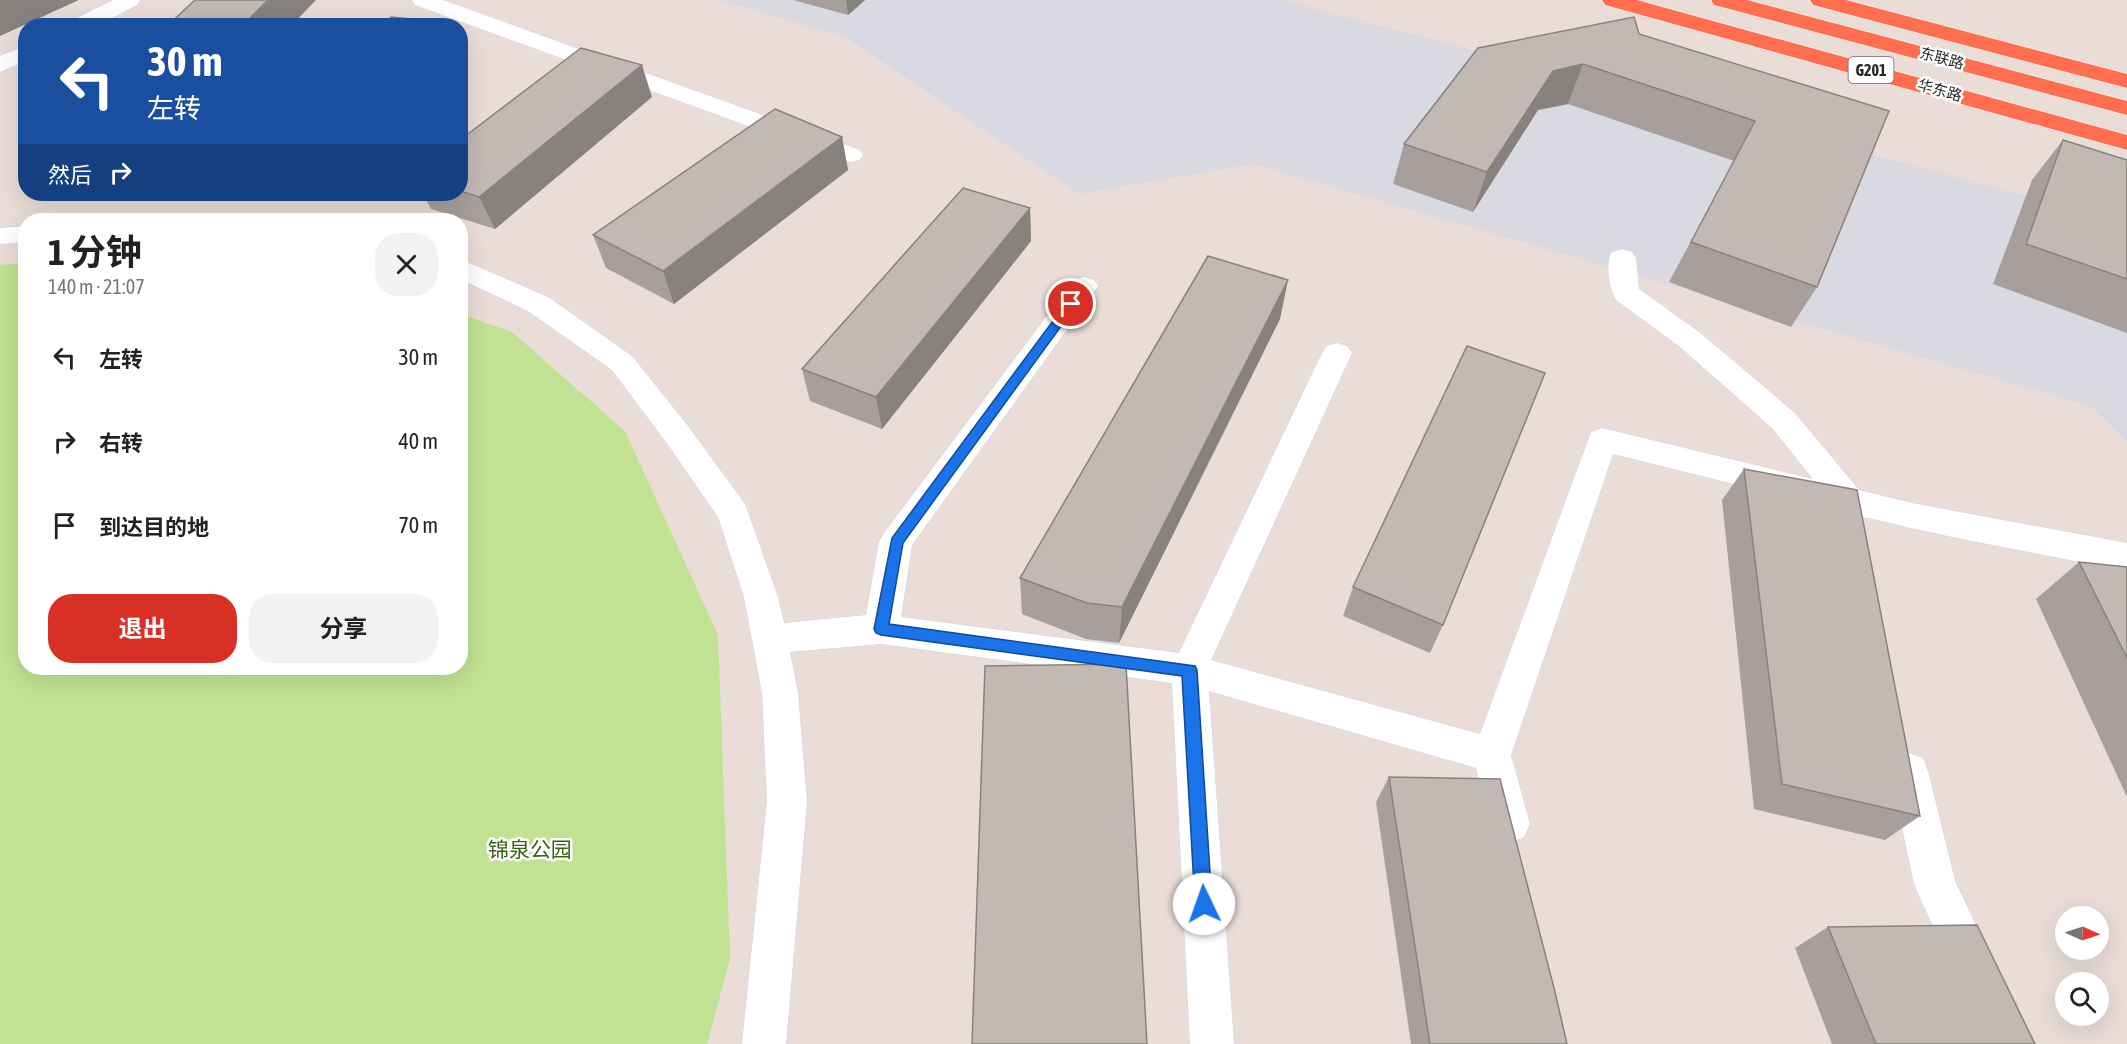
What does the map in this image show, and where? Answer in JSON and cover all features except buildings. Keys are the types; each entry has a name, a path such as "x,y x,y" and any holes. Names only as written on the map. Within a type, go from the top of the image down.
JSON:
{"highway":[{"name":"华东路","path":"1613,0 2127,143"},
{"name":"东联路","path":"1722,0 2127,108"},
{"path":"1821,0 2127,81"}],"street":[{"path":"94,18 129,0"},
{"path":"423,0 851,155"},
{"path":"0,65 18,56"},
{"path":"0,236 18,235"},
{"path":"1622,258 1626,293 1689,339 1784,421 1848,500 1856,535"},
{"path":"468,272 538,303 622,363 733,513 761,597 770,639 780,693 787,801 764,1044"},
{"path":"881,629 896,542 1084,286"},
{"path":"1212,1044 1189,670 1337,353"},
{"path":"1519,859 1492,755 1602,440 1912,516 2127,557"},
{"path":"770,639 881,629 1189,670 1492,755"},
{"path":"1903,744 1935,884 2010,1044"}],"shaded area":[{"path":"720,0 1282,0 2127,222 2127,442 2090,406 1253,164 1079,194 845,37"}],"green space":[{"name":"锦泉公园","path":"18,264 18,675 468,675 468,316 512,332 625,431 718,635 730,959 707,1044 0,1044 0,265"}],"route":[{"path":"1071,304 896,542 881,629 1189,670 1204,904"}]}
